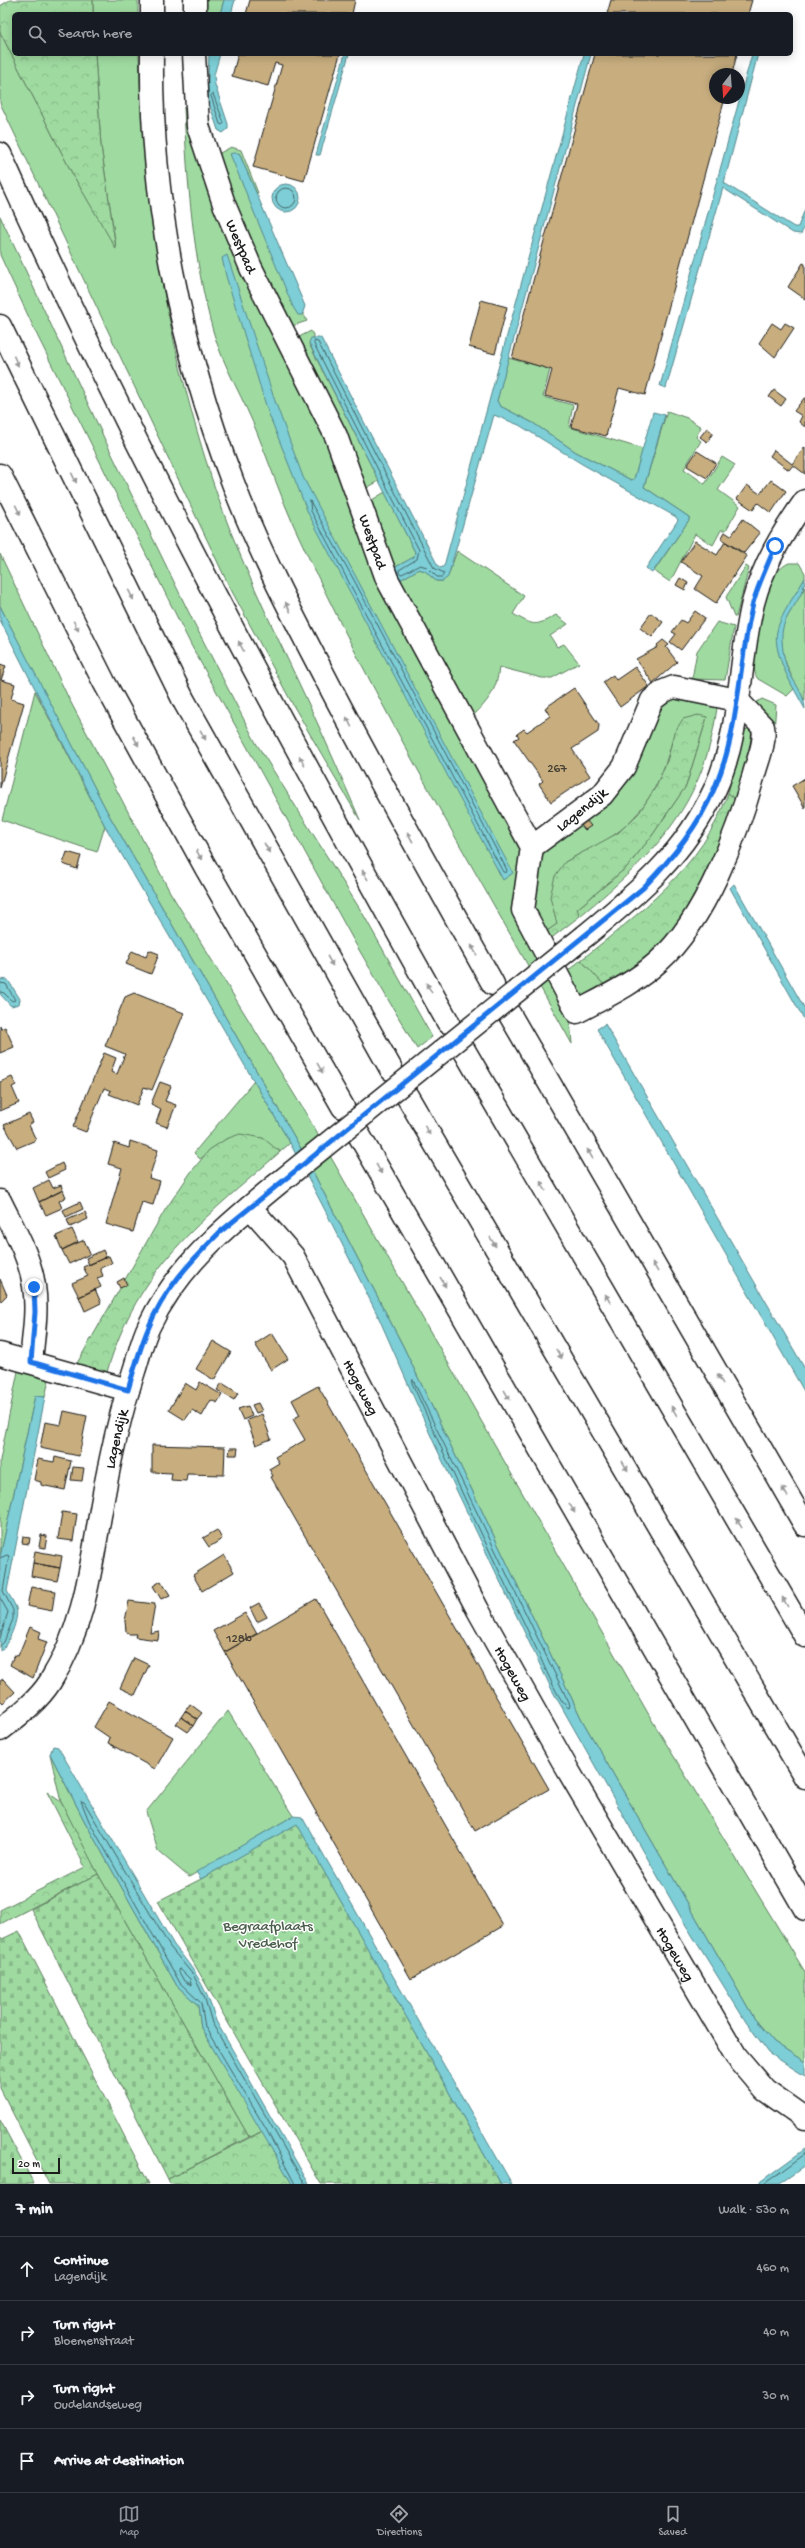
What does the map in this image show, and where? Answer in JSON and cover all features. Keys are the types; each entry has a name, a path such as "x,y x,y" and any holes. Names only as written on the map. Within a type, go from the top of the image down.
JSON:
{"main road":[{"path":"152,0 152,12"},
{"path":"195,0 195,12"},
{"path":"152,56 158,176 173,274 192,360 232,483 281,593 301,632 376,775 493,984"},
{"name":"Westpad","path":"194,56 198,126 205,153 224,204 251,268 336,436 387,579 532,847"},
{"path":"0,154 98,367 190,549 326,805 448,1022"},
{"path":"0,326 184,701 391,1069"},
{"path":"0,475 104,682 206,868 343,1107"},
{"name":"Lagendijk","path":"0,1730 39,1696 59,1665 76,1630 86,1594 102,1504 128,1390 148,1327 162,1302 186,1267 220,1232 643,888 673,857 698,821 716,787 729,747 749,626 757,591 775,546 805,501"},
{"name":"Lagendijk","path":"532,847 602,794 624,767 652,700 674,687 737,700"},
{"path":"532,847 523,910 577,1012 628,984 659,961 677,943 690,924 714,879 742,818 764,733 759,721 737,700"},
{"path":"510,1015 805,1525"},
{"path":"464,1050 805,1636"},
{"path":"407,1096 805,1777"},
{"path":"359,1135 805,1909"},
{"path":"0,1201 29,1262 34,1287 35,1312 31,1362"},
{"name":"Hogeweg","path":"250,1207 293,1256 478,1610 565,1765 736,2056 765,2090 805,2118"},
{"path":"0,1354 128,1390"}],"green space":[{"path":"10,0 93,0 93,12 12,12 12,56 0,32 0,6"},
{"path":"93,0 138,0 138,12 93,12"},
{"path":"204,0 224,0 221,12 203,12"},
{"path":"0,32 73,175 116,247 101,146 95,56 139,56 146,169 153,226 162,283 187,396 221,506 241,557 360,820 293,705 228,584 0,103"},
{"path":"12,56 95,56 101,146 116,249 73,175"},
{"path":"184,107 193,145 206,183 220,222 237,260 516,835 524,857 521,871 570,1020 572,1044 428,788 358,658 294,526 253,422 222,357 213,331 200,276 189,192"},
{"path":"231,147 241,150 258,193 256,193 239,153 302,315 303,313 307,321 289,327 260,273 218,160 220,153"},
{"path":"0,216 105,440 193,621 256,743 363,914 432,1037 417,1049 355,943 191,645 38,337 0,255"},
{"path":"311,331 314,337 309,344 379,481 363,490 291,341"},
{"path":"508,358 550,369 543,397 573,405 569,427 643,449 634,479 631,480 576,452 533,423 500,406 497,401"},
{"path":"667,411 687,418 701,427 696,437 701,441 684,469 705,484 722,457 735,465 718,490 740,506 726,530 721,530 713,545 695,534 670,582 654,571 689,520 689,517 644,487"},
{"path":"385,492 415,552 414,557 392,569 367,503"},
{"path":"457,551 524,596 513,614 534,624 543,622 556,615 568,624 550,636 557,647 564,644 579,663 552,678 542,678 499,667 496,683 490,696 470,719 398,581 419,569 425,571 436,581 443,581 448,576"},
{"path":"0,554 68,697 170,892 305,1112 653,1722 805,1972 805,2062 774,2042 754,2018 582,1720 403,1346 299,1145 109,815 0,606"},
{"path":"789,563 799,563 805,573 805,578 782,620 778,631 780,655 794,689 787,696 758,679 755,673 754,650 758,623 766,591 775,575 782,567"},
{"path":"746,566 749,568 736,617 734,617 726,597"},
{"path":"805,587 805,701 786,664 781,644 781,634 785,620"},
{"path":"717,622 734,627 725,680 692,679 697,651"},
{"path":"35,691 105,826 97,852 2,820"},
{"path":"673,693 718,700 712,737 702,769 689,797 673,823 654,847 608,893 580,916 576,910 627,867 651,837 686,786 707,717 674,733 666,761 655,788 639,811 629,822 606,840 565,862 554,911 557,924 543,934 532,921 531,876 548,842 572,822 644,722"},
{"path":"762,699 776,705 773,744 755,703"},
{"path":"698,715 707,717 686,786 651,837 627,867 577,909 580,916 545,943 543,934 557,924 550,897 555,876 565,862 618,833 639,813 657,785 668,758 674,733 683,719"},
{"path":"751,725 756,726 740,803 728,793 743,733"},
{"path":"728,793 740,803 679,931 608,989 581,960 625,925 667,887 686,866 703,843 717,819"},
{"path":"581,960 608,989 582,1003 565,973"},
{"path":"254,1081 290,1143 280,1152 278,1149 226,1139 200,1159 194,1153"},
{"path":"240,1134 263,1138 280,1152 199,1224 176,1248 155,1274 136,1303 120,1335 107,1372 76,1365 165,1210 191,1172 209,1150 226,1139"},
{"path":"18,1371 49,1380 45,1397 35,1396 0,1557 0,1460"},
{"path":"228,1711 293,1816 189,1877 158,1851 146,1812"},
{"path":"50,1754 85,1822 177,1986 198,2005 201,2028 263,2131 249,2137 87,1855 61,1802"},
{"path":"47,1792 61,1802 98,1874 0,1924 0,1910 85,1867"},
{"name":"Begraafplaats Vredehof","path":"297,1823 501,2184 321,2184 158,1901 201,1879"},
{"path":"98,1874 249,2137 168,2179 31,1909"},
{"path":"19,1931 149,2184 49,2184 0,2088 0,1940"},
{"path":"0,2120 34,2184 0,2184"},
{"path":"263,2131 292,2184 170,2184 168,2179"}],"water":[{"path":"224,0 235,0 232,12 221,12"},
{"path":"209,56 219,56 214,75 215,85 228,124 228,129 223,133 218,130 207,97"},
{"path":"344,56 348,56 320,155 316,155"},
{"path":"583,56 590,56 497,401 500,406 533,423 576,452 631,480 634,479 653,412 665,415 644,487 689,517 689,520 652,573 646,568 678,520 676,517 582,464 519,425 494,415 448,577 443,581 436,581 425,571 419,569 398,581 392,569 414,557 415,552 309,343 311,338 321,338 438,566 441,568 444,566"},
{"path":"751,56 757,56 745,103 745,79"},
{"path":"738,104 745,104 724,183 794,227 798,227 805,209 805,226 801,234 793,233 723,188 666,388 660,386"},
{"path":"239,153 305,306 302,315 298,315 293,307 230,154"},
{"path":"286,184 296,188 300,198 296,208 286,212 276,208 272,198 276,188"},
{"path":"227,255 275,401 303,477 513,873 503,880 308,513 268,412 226,276 222,258"},
{"path":"805,578 801,593 785,622 782,645 790,675 801,693 805,704 805,709 785,671 776,640 777,631 782,617"},
{"path":"0,606 109,815 299,1145 403,1346 582,1720 754,2018 774,2042 805,2062 805,2076 769,2053 746,2022 682,1919 552,1690 434,1443 378,1316 328,1216 290,1143 105,826 0,620"},
{"path":"734,884 805,1009 805,1021 730,888"},
{"path":"0,979 8,980 20,999 19,1004 11,1006 0,994"},
{"path":"605,1024 805,1369 805,1393 597,1029"},
{"path":"35,1396 45,1397 7,1591 17,1612 10,1638 0,1651 0,1557"},
{"path":"53,1746 58,1747 174,1945 200,1980 216,2021 309,2184 292,2184 201,2028 198,2005 177,1986 85,1822 50,1754"},
{"path":"293,1816 302,1817 512,2184 501,2184 297,1824 201,1879 196,1872"},
{"path":"805,2149 805,2166 779,2184 757,2184"}],"building":[{"path":"250,0 355,0 352,12 247,12"},
{"path":"611,0 752,0 749,12 608,12"},
{"path":"237,56 339,56 304,181 253,167 282,65 275,63 268,86 232,76"},
{"path":"594,56 736,56 734,68 709,68 709,104 723,104 645,395 619,388 606,436 571,427 577,404 545,396 552,370 512,358"},
{"path":"803,263 805,264 805,299 788,287"},
{"path":"481,300 507,307 495,354 469,347"},
{"path":"772,323 781,329 785,323 794,328 775,357 759,343"},
{"path":"774,390 786,399 781,406 769,397"},
{"path":"805,397 805,427 799,422 802,416 794,411"},
{"path":"707,428 713,433 707,442 700,437"},
{"path":"805,447 805,474 793,465 789,470 770,456 774,450 792,464"},
{"path":"697,451 716,463 707,478 687,466"},
{"path":"771,480 786,491 771,513 758,503 753,510 737,499 747,485 760,494"},
{"path":"743,519 760,533 744,553 721,539 725,532 731,536"},
{"path":"695,541 717,555 725,542 747,556 716,603 695,589 703,576 681,562"},
{"path":"680,578 688,583 685,590 676,585"},
{"path":"695,611 705,618 681,650 670,642 676,634 672,632 681,620 686,623"},
{"path":"651,613 663,622 652,637 640,628"},
{"path":"663,640 669,645 666,647 677,662 653,683 636,659 658,647 657,645"},
{"path":"0,664 6,666 1,680 15,684 11,699 24,703 0,788"},
{"path":"635,667 649,686 620,707 603,682 613,675 616,680"},
{"path":"574,688 599,725 598,732 572,749 590,776 551,802 539,784 543,781 514,740 519,737 517,734 524,729 527,732 550,716 545,708"},
{"path":"805,778 805,808 792,786"},
{"path":"586,820 591,826 585,830 580,824"},
{"path":"67,852 81,856 77,869 63,864"},
{"path":"149,950 159,954 151,974 126,964 132,951 146,957"},
{"path":"134,993 184,1013 152,1090 144,1087 137,1105 109,1094 111,1091 104,1088 86,1132 73,1127 104,1053 116,1058 111,1072 117,1074 125,1054 105,1046 125,997"},
{"path":"0,1026 1,1029 5,1027 14,1047 0,1053"},
{"path":"12,1077 16,1085 12,1087 19,1103 0,1111 0,1082"},
{"path":"160,1082 171,1086 165,1101 176,1105 167,1127 156,1123 161,1109 151,1104"},
{"path":"29,1114 33,1122 29,1125 36,1140 17,1148 4,1125"},
{"path":"130,1141 158,1150 149,1178 160,1181 153,1205 142,1202 133,1232 106,1224 122,1168 108,1164 114,1143 129,1148"},
{"path":"62,1163 65,1170 48,1178 45,1172"},
{"path":"49,1180 53,1188 61,1185 63,1190 39,1202 33,1188"},
{"path":"63,1190 66,1197 59,1201 62,1208 46,1215 39,1202"},
{"path":"80,1202 83,1209 66,1217 63,1210"},
{"path":"85,1212 88,1219 70,1227 67,1220"},
{"path":"72,1229 78,1242 62,1250 56,1236"},
{"path":"84,1240 90,1254 69,1264 62,1250"},
{"path":"103,1250 106,1257 89,1265 86,1258"},
{"path":"109,1256 112,1263 100,1268 103,1276 97,1278 101,1287 79,1297 72,1283 88,1276 83,1267"},
{"path":"124,1278 127,1285 120,1288 117,1282"},
{"path":"0,1279 7,1295 0,1302"},
{"path":"95,1289 101,1303 85,1311 79,1297"},
{"path":"272,1333 288,1359 271,1370 255,1344"},
{"path":"213,1341 231,1352 214,1380 196,1369"},
{"path":"200,1382 222,1395 217,1403 211,1400 202,1416 192,1410 185,1420 169,1410 185,1383 196,1390"},
{"path":"222,1383 238,1393 234,1400 217,1390"},
{"path":"318,1386 549,1789 475,1831 271,1477 273,1476 269,1469 279,1463 275,1457 305,1440 293,1419 300,1415 292,1400"},
{"path":"258,1403 262,1411 256,1413 252,1405"},
{"path":"248,1406 252,1416 243,1420 238,1409"},
{"path":"64,1411 87,1416 79,1456 40,1448 45,1422 61,1425"},
{"path":"262,1414 271,1439 256,1445 247,1420"},
{"path":"152,1445 225,1447 224,1475 187,1474 186,1481 171,1480 172,1473 152,1472"},
{"path":"230,1448 238,1448 237,1455 229,1455"},
{"path":"55,1457 71,1461 65,1490 41,1485 41,1482 34,1480 38,1459 54,1462"},
{"path":"73,1467 84,1468 82,1481 71,1480"},
{"path":"62,1512 77,1514 73,1541 58,1539"},
{"path":"217,1530 222,1539 209,1547 203,1538"},
{"path":"41,1535 47,1536 45,1548 39,1547"},
{"path":"23,1537 30,1538 29,1544 22,1543"},
{"path":"35,1551 62,1556 60,1568 33,1563"},
{"path":"224,1555 234,1572 202,1591 193,1575"},
{"path":"33,1563 60,1568 57,1581 31,1576"},
{"path":"161,1581 170,1595 161,1599 153,1586"},
{"path":"31,1587 55,1591 52,1611 27,1606"},
{"path":"316,1599 503,1926 411,1979 225,1652"},
{"path":"129,1601 155,1604 150,1633 159,1631 158,1640 135,1637 136,1634 128,1634 126,1631 125,1621"},
{"path":"259,1603 267,1617 257,1622 250,1608"},
{"path":"245,1613 257,1634 225,1652 213,1631"},
{"path":"30,1627 41,1632 38,1639 47,1642 33,1678 10,1665 14,1655 18,1656"},
{"path":"134,1658 149,1665 135,1695 120,1688"},
{"path":"3,1679 15,1692 3,1703 0,1700 0,1681"},
{"path":"109,1701 173,1737 155,1769 108,1743 110,1738 94,1727"},
{"path":"190,1704 202,1713 197,1719 185,1711"},
{"path":"185,1711 197,1719 193,1726 181,1717"},
{"path":"181,1717 193,1726 188,1732 176,1724"}],"route":[{"path":"34,1287 35,1312 31,1362 128,1390 148,1327 162,1302 186,1267 220,1232 643,888 673,857 698,821 716,787 734,726 740,679 753,604 775,546"}]}
